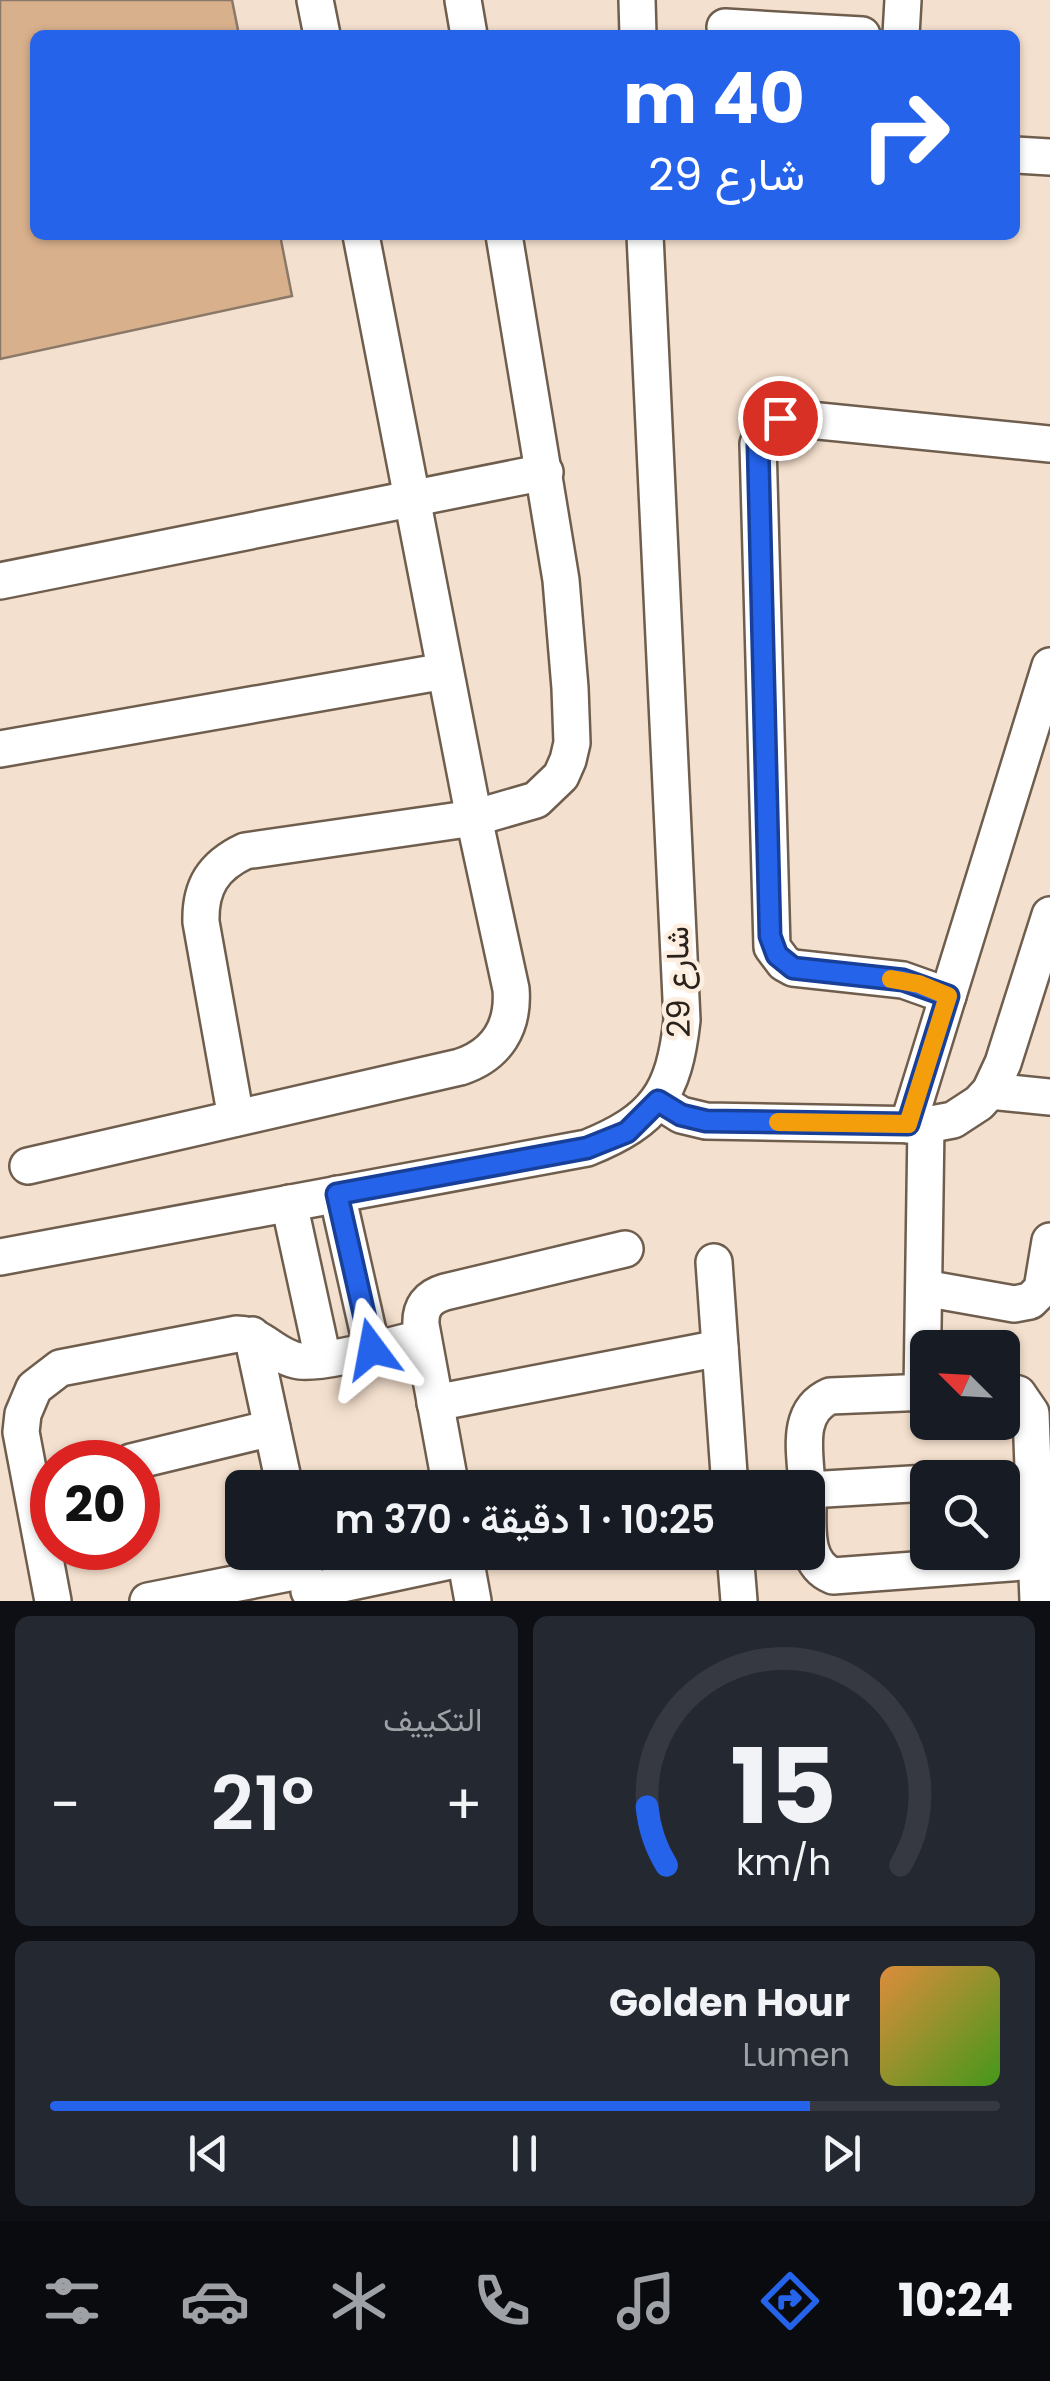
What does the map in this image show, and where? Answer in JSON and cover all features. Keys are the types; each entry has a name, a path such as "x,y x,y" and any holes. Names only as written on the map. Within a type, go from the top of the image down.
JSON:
{"street":[{"path":"316,0 321,30"},
{"path":"463,0 469,30"},
{"path":"637,0 638,30"},
{"path":"901,30 904,0"},
{"path":"726,27 777,30"},
{"path":"1020,155 1050,157"},
{"path":"28,1166 460,1067 474,1062 497,1044 510,1018 510,990 361,240"},
{"path":"236,1118 200,922 200,904 214,870 245,851 474,818 536,800 561,776 568,760 572,743 567,634 545,472 505,240"},
{"name":"شارع 29","path":"0,1257 587,1148 627,1132 658,1101 677,1063 682,1020 645,240"},
{"path":"948,996 903,980 793,968 784,963 772,946 758,444 772,422 789,418 1050,444"},
{"path":"0,581 545,472"},
{"path":"924,1330 917,1125 948,996 1050,666"},
{"path":"0,749 445,671"},
{"path":"658,1101 681,1115 706,1121 917,1125 953,1120 980,1104 990,1091 1003,1063 1050,914"},
{"path":"990,1091 1050,1097"},
{"path":"337,1194 372,1349"},
{"path":"289,1203 323,1359"},
{"path":"924,1288 1014,1304 1030,1301 1042,1289 1050,1241"},
{"path":"448,1470 420,1316 428,1300 436,1294 625,1249"},
{"path":"714,1262 727,1470"},
{"path":"30,1461 22,1445 23,1414 34,1388 49,1372 60,1368 252,1335 287,1358 310,1362 423,1338"},
{"path":"252,1335 281,1470"},
{"path":"435,1403 720,1348"},
{"path":"806,1470 804,1428 817,1403 830,1396 910,1393"},
{"path":"1020,1396 1028,1406 1020,1463"},
{"path":"160,1455 272,1428"},
{"path":"825,1489 910,1484"},
{"path":"1020,1486 1037,1561 1038,1601"},
{"path":"822,1570 832,1576 1037,1561"},
{"path":"50,1570 53,1601"},
{"path":"148,1601 365,1570"},
{"path":"467,1570 473,1601"},
{"path":"736,1570 739,1601"}],"building":[{"path":"0,0 232,0 238,30 30,30 30,240 281,240 292,296 0,359"}],"slow traffic":[{"path":"778,1122 908,1124 948,996 933,988 891,979"}],"route":[{"path":"372,1349 337,1194 587,1148 627,1132 658,1101 681,1115 706,1121 908,1124 948,996 903,980 793,968 777,955 770,936 758,444 765,428 780,418"}]}
